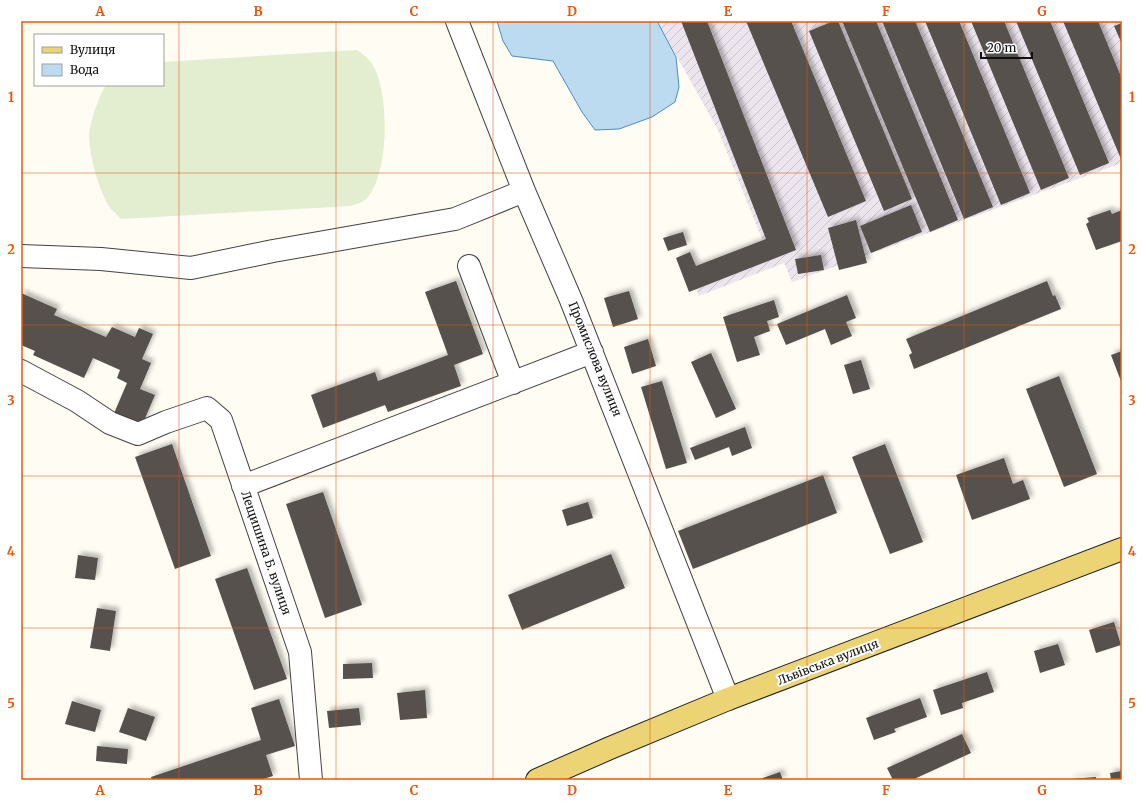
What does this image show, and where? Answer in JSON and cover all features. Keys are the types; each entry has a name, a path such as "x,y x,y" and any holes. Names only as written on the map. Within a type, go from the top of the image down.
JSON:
{"main road":[{"name":"Львівська вулиця","path":"537,780 728,699 1122,549"}],"street":[{"name":"Промислова вулиця","path":"456,21 524,191 572,300 728,699"},
{"path":"21,256 101,259 191,268 280,250 455,219 524,191"},
{"path":"469,266 513,383"},
{"path":"243,486 592,352"},
{"name":"Лещишина Б. вулиця","path":"21,371 77,401 110,423 138,434 166,422 207,408 221,420 300,652 311,780"}],"shaded area":[{"path":"657,21 1122,21 1122,163 792,282 784,263 699,296 688,269 763,241 718,130"}],"green space":[{"path":"357,50 372,64 378,76 382,93 385,134 379,173 373,189 365,200 351,206 121,219 108,205 95,172 91,154 89,132 95,110 105,86 164,86 164,62"}],"water":[{"path":"497,21 657,21 676,57 679,87 675,102 652,117 619,129 595,130 582,112 553,61 512,56 503,41"}],"building":[{"path":"681,21 707,21 796,250 689,292 676,258 690,252 696,266 766,239"},
{"path":"746,21 791,21 866,201 828,217"},
{"path":"834,21 838,21 912,199 884,211 809,31"},
{"path":"842,21 876,21 958,220 930,232"},
{"path":"882,21 915,21 993,207 964,219"},
{"path":"925,21 959,21 1030,193 1001,205"},
{"path":"971,21 1004,21 1069,178 1041,190"},
{"path":"1016,21 1050,21 1109,163 1080,175"},
{"path":"1063,21 1098,21 1122,79 1122,159 1121,159"},
{"path":"1122,23 1122,44 1114,26"},
{"path":"911,205 922,232 871,253 860,226"},
{"path":"1110,210 1112,214 1122,210 1122,241 1096,250 1086,224 1089,222 1087,218"},
{"path":"856,220 867,263 839,270 828,228"},
{"path":"683,232 687,245 668,251 663,238"},
{"path":"821,255 824,270 798,274 795,259"},
{"path":"456,281 483,354 454,365 461,386 388,412 385,405 323,428 311,395 375,372 378,381 448,355 425,292"},
{"path":"1047,281 1053,296 1055,295 1061,309 914,369 909,355 912,353 906,339"},
{"path":"629,291 638,319 613,327 604,298"},
{"path":"21,293 57,309 54,315 106,337 112,327 135,337 139,328 153,334 142,359 151,363 140,389 155,395 140,430 112,418 127,383 117,378 120,370 93,358 84,378 33,355 35,351 21,345"},
{"path":"847,295 856,318 846,322 852,336 831,345 825,329 786,345 777,324"},
{"path":"774,300 779,317 767,321 770,331 754,337 760,355 737,362 723,317"},
{"path":"648,339 656,366 632,374 624,347"},
{"path":"1122,351 1122,384 1111,355"},
{"path":"711,353 736,409 716,418 691,362"},
{"path":"861,360 870,389 853,394 844,365"},
{"path":"1059,376 1097,474 1064,487 1026,389"},
{"path":"662,381 687,463 666,469 641,387"},
{"path":"745,427 752,448 732,456 729,447 695,460 690,448"},
{"path":"172,444 211,556 175,569 135,457"},
{"path":"885,444 923,542 890,554 852,457"},
{"path":"1004,458 1013,484 1023,480 1030,499 972,520 956,475"},
{"path":"823,475 837,513 693,569 678,531"},
{"path":"323,492 362,605 325,618 286,504"},
{"path":"588,502 593,518 567,526 562,510"},
{"path":"611,554 625,588 522,630 508,595"},
{"path":"78,555 98,558 95,580 75,578"},
{"path":"247,568 287,679 254,690 215,579"},
{"path":"97,608 116,611 110,651 90,648"},
{"path":"1114,622 1121,645 1096,653 1089,630"},
{"path":"1058,644 1065,665 1040,673 1034,651"},
{"path":"372,663 373,678 343,679 343,664"},
{"path":"987,672 994,692 962,703 963,708 941,715 933,690"},
{"path":"425,690 427,718 400,720 397,693"},
{"path":"920,698 927,717 894,729 896,732 874,740 866,718"},
{"path":"279,699 295,746 266,755 273,776 260,780 152,780 151,777 261,740 251,708"},
{"path":"72,701 101,710 95,732 65,724"},
{"path":"128,708 155,717 146,741 119,732"},
{"path":"359,708 361,725 329,728 327,711"},
{"path":"962,734 971,753 912,780 893,780 887,768"},
{"path":"97,746 128,749 127,764 96,761"},
{"path":"1122,771 1122,780 1111,780 1110,773"},
{"path":"780,772 783,780 757,780"},
{"path":"1096,777 1096,780 1070,780 1070,779"}]}
